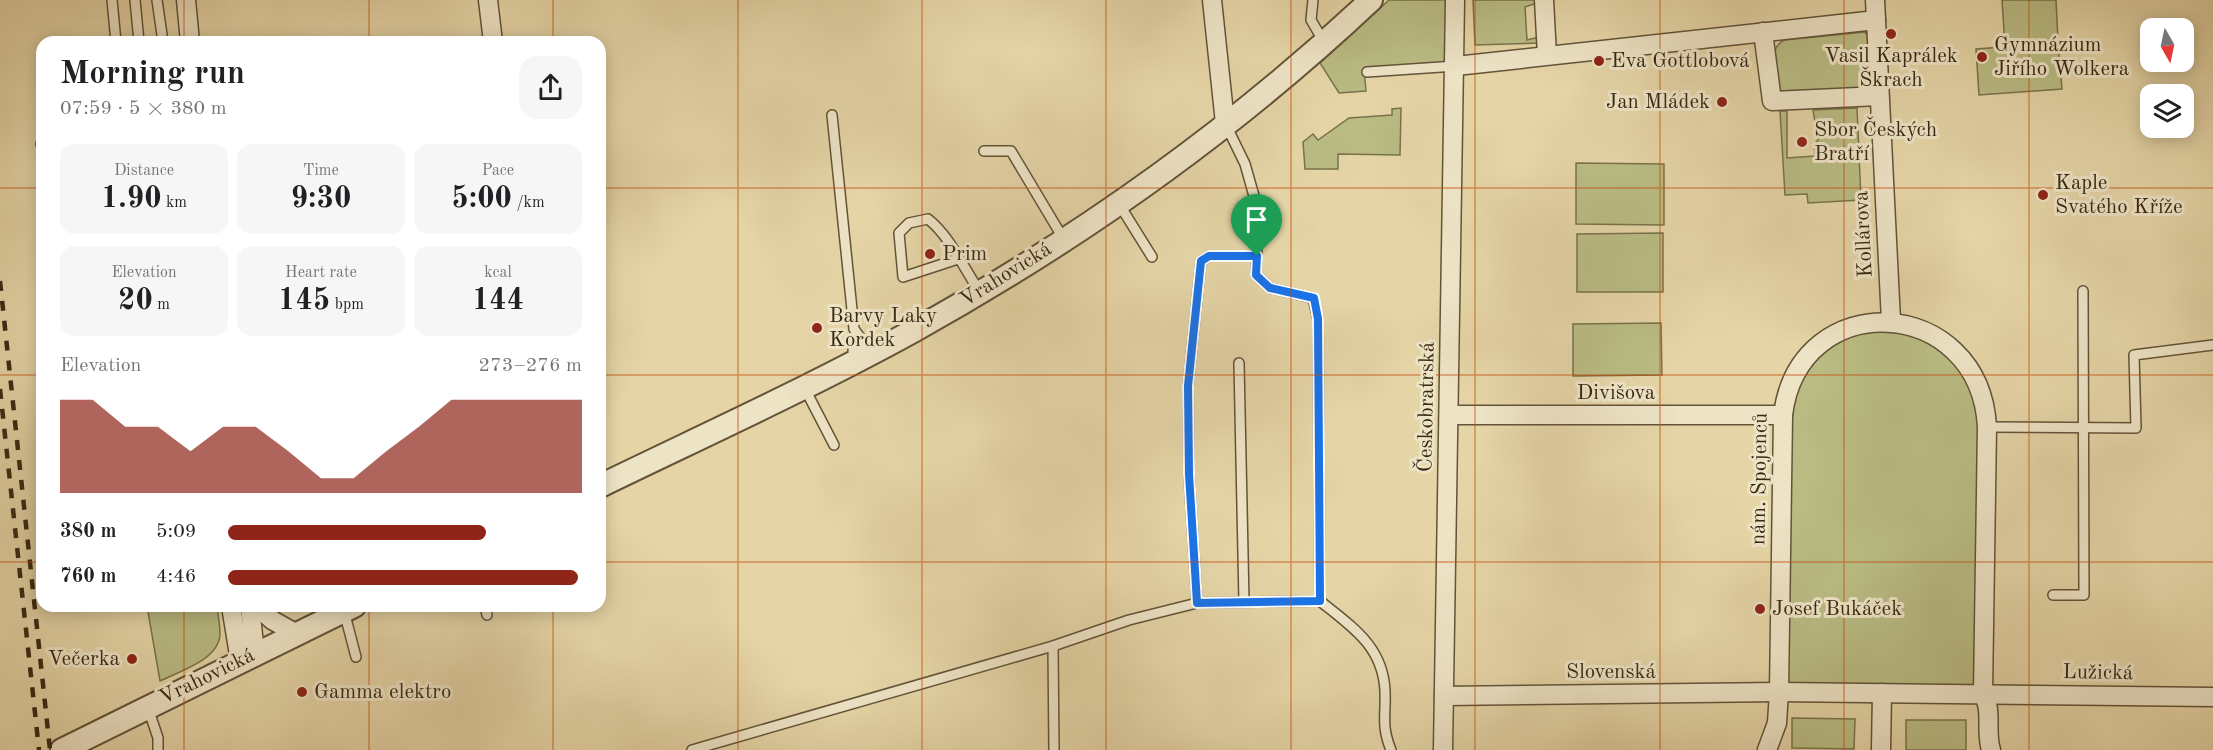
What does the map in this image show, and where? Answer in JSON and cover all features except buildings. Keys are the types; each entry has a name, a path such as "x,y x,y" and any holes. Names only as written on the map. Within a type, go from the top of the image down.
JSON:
{"street":[{"path":"186,0 189,36"},
{"path":"488,0 492,36"},
{"path":"1212,0 1225,123"},
{"name":"Vrahovická","path":"606,483 857,361 980,292 1118,202 1225,123 1324,42 1371,0"},
{"name":"Českobratrská","path":"1443,750 1456,66 1455,0"},
{"path":"1544,0 1547,55"},
{"name":"Kollárova","path":"1875,0 1891,321"},
{"path":"1456,66 1876,20"},
{"path":"1763,32 1771,106 1879,96"},
{"name":"nám. Spojenců","path":"1767,750 1777,723 1779,692 1783,416 1794,376 1803,361 1818,346 1850,328 1868,323 1891,321 1928,332 1958,353 1969,367 1979,388 1987,427 1983,693 1988,706 1988,738 1991,750"},
{"name":"Divišova","path":"1450,415 1783,416"},
{"path":"233,612 247,658"},
{"path":"247,658 250,612"},
{"path":"263,612 272,620 297,634"},
{"name":"Vrahovická","path":"62,750 341,612"},
{"path":"1779,692 1983,693"},
{"name":"Slovenská","path":"1444,696 1779,692"},
{"path":"1881,750 1882,693"},
{"name":"Lužická","path":"1983,693 2213,697"}],"lane":[{"path":"112,0 115,36"},
{"path":"135,0 139,36"},
{"path":"157,0 162,36"},
{"path":"1313,0 1311,20 1324,42"},
{"path":"1367,72 1456,66"},
{"path":"832,115 854,328 862,340 853,351 857,361"},
{"path":"1225,123 1245,164 1258,210 1256,275 1270,288 1314,298 1318,319 1320,601"},
{"path":"984,151 1011,151 1063,238"},
{"path":"1118,202 1152,257"},
{"path":"958,259 903,277 899,233 909,223 928,219 958,259 980,292"},
{"path":"1197,603 1189,474 1188,386 1201,261 1209,256 1257,256"},
{"path":"2053,595 2084,595 2083,291"},
{"path":"1987,427 2136,428 2134,356 2213,345"},
{"path":"1239,363 1244,602"},
{"path":"804,387 834,445"},
{"path":"692,750 1053,646 1129,620 1197,603 1320,601 1367,641 1380,660 1385,690 1383,730 1391,750"},
{"path":"350,612 356,657"},
{"path":"1053,646 1054,750"},
{"path":"147,706 158,738 158,750"}],"green space":[{"path":"1389,0 1446,0 1446,64 1364,70 1366,91 1339,93 1320,63"},
{"path":"1473,0 1537,0 1537,3 1525,7 1527,40 1539,37 1539,43 1475,45"},
{"path":"2002,0 2056,0 2058,41 2005,45"},
{"path":"1865,32 1868,36 1869,89 1782,92 1775,80 1773,57 1775,50 1784,40"},
{"path":"2058,43 2062,89 1979,95 1976,49"},
{"path":"1401,108 1400,155 1338,154 1338,169 1305,169 1303,142 1313,134 1318,140 1349,118 1392,115 1392,109"},
{"path":"1857,108 1861,200 1808,203 1807,194 1785,195 1780,111 1787,111 1787,158 1815,156 1814,144 1818,140 1813,110"},
{"path":"1576,163 1664,164 1664,225 1576,224"},
{"path":"1663,233 1663,292 1577,292 1577,234"},
{"path":"1661,323 1662,375 1573,376 1573,324"},
{"path":"1879,325 1931,336 1977,389 1983,427 1977,692 1784,689 1789,410 1797,378 1825,344"},
{"path":"148,612 218,612 220,634 213,651 197,664 160,681"},
{"path":"1792,718 1855,719 1854,749 1792,748"},
{"path":"1906,720 1966,720 1966,750 1906,750"}],"railway":[{"path":"0,281 50,750"},
{"path":"0,389 39,750"}],"place":[{"name":"Vasil Kaprálek Škrach","path":"1891,34"},
{"name":"Gymnázium Jiřího Wolkera","path":"1982,57"},
{"name":"Eva Gottlobová","path":"1599,61"},
{"name":"Jan Mládek","path":"1722,102"},
{"name":"Sbor Českých Bratří","path":"1802,142"},
{"name":"Kaple Svatého Kříže","path":"2043,195"},
{"name":"Prim","path":"930,254"},
{"name":"Barvy Laky Kordek","path":"817,328"},
{"name":"Josef Bukáček","path":"1760,609"},
{"name":"Večerka","path":"132,659"},
{"name":"Gamma elektro","path":"302,692"}],"route":[{"path":"1209,256 1257,256 1256,275 1270,288 1314,298 1318,319 1320,601 1197,603 1189,474 1188,386 1201,261 1209,256"}]}
